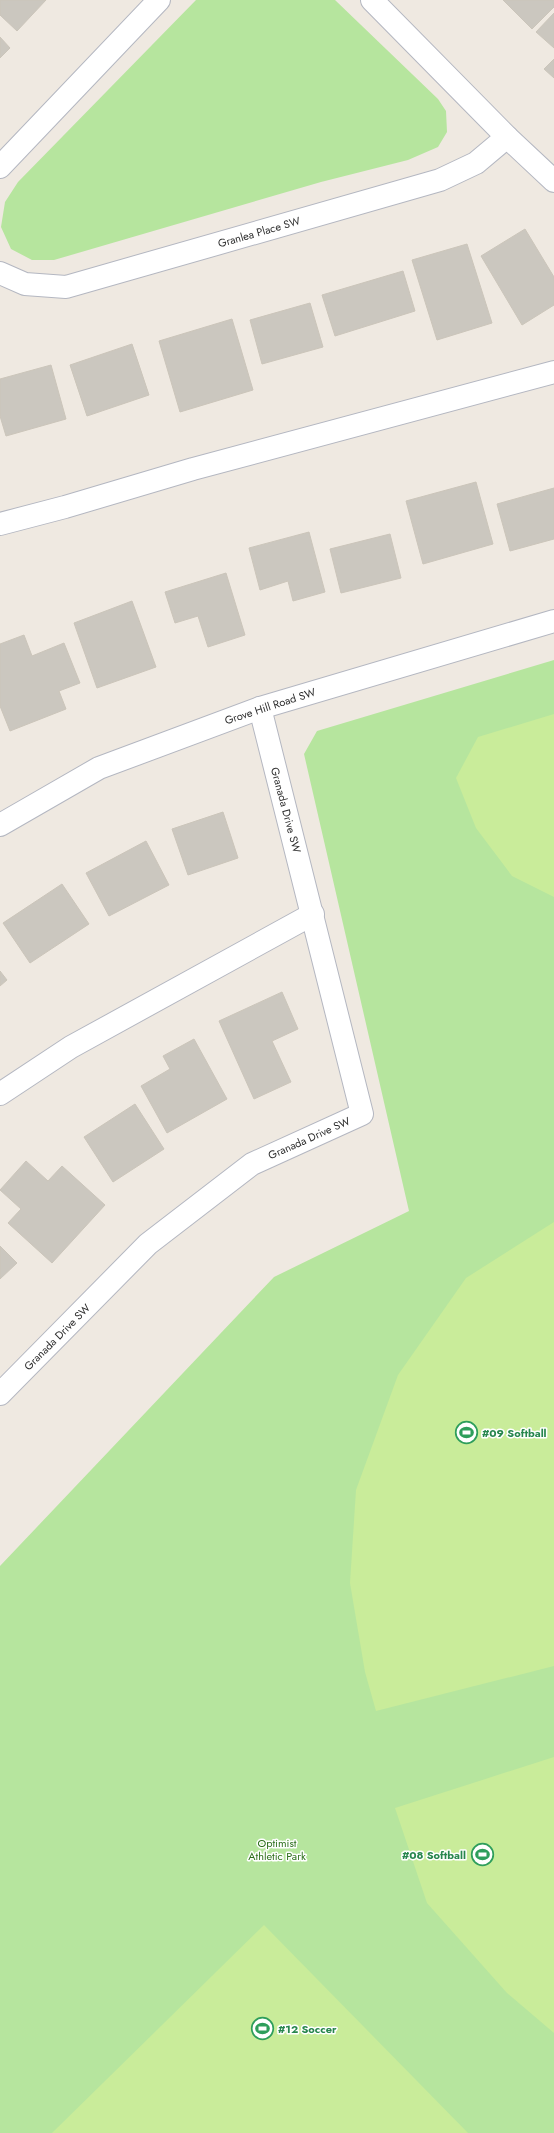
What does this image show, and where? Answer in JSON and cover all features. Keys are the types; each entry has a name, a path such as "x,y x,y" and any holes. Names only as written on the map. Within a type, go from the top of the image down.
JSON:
{"street":[{"path":"0,167 159,0"},
{"path":"372,0 506,137 554,181"},
{"name":"Granlea Place SW","path":"0,273 25,284 66,287 440,180 476,163 506,137"},
{"path":"0,524 65,507 193,469 554,372"},
{"name":"Grove Hill Road SW","path":"0,825 99,768 260,708 554,621"},
{"name":"Granada Drive SW","path":"0,1394 148,1244 252,1164 362,1114 313,914 260,708"},
{"path":"0,1094 71,1047 313,914"}],"green space":[{"path":"196,0 335,0 438,99 446,111 447,132 438,147 408,160 321,182 54,260 32,260 11,249 1,227 5,202 18,182"},
{"name":"Optimist Athletic Park","path":"554,660 554,2133 0,2133 0,1566 274,1277 409,1211 304,754 317,731"},
{"path":"554,714 554,897 512,876 476,828 456,778 478,737"},
{"name":"#09 Softball","path":"554,1222 554,1666 376,1711 365,1672 350,1583 356,1490 398,1375 466,1278"},
{"name":"#08 Softball","path":"554,1757 554,2033 507,1993 427,1903 395,1808"},
{"name":"#12 Soccer","path":"264,1925 468,2133 52,2133"}],"building":[{"path":"0,0 46,0 17,31 0,15"},
{"path":"503,0 554,0 554,7 532,29"},
{"path":"554,13 554,48 536,32"},
{"path":"0,37 10,48 0,58"},
{"path":"554,59 554,78 544,69"},
{"path":"525,229 554,277 554,305 522,325 481,256"},
{"path":"467,244 492,323 437,340 412,260"},
{"path":"403,271 415,311 335,336 322,295"},
{"path":"310,303 323,347 262,364 250,320"},
{"path":"232,319 253,390 180,412 159,341"},
{"path":"132,344 149,395 87,416 70,365"},
{"path":"51,365 66,419 6,436 0,416 0,379"},
{"path":"476,482 493,544 423,564 406,501"},
{"path":"554,488 554,539 510,551 497,504"},
{"path":"309,532 325,592 293,601 288,581 260,590 249,548"},
{"path":"390,534 401,578 341,593 330,549"},
{"path":"226,573 245,635 208,647 198,616 175,623 165,592"},
{"path":"132,601 156,667 97,688 74,623"},
{"path":"24,635 32,656 64,643 80,683 59,691 66,709 10,731 0,706 0,644"},
{"path":"223,812 238,858 188,875 172,829"},
{"path":"146,841 169,885 109,916 86,873"},
{"path":"62,884 89,924 30,963 3,923"},
{"path":"0,971 7,980 0,986"},
{"path":"282,992 298,1029 272,1041 291,1082 254,1099 219,1021"},
{"path":"194,1039 227,1099 167,1133 141,1086 170,1069 163,1056"},
{"path":"135,1104 164,1149 113,1182 84,1137"},
{"path":"26,1161 48,1181 62,1166 105,1205 52,1263 8,1223 21,1209 0,1190"},
{"path":"0,1246 17,1263 0,1279"}],"place":[{"name":"#09 Softball","path":"466,1433"},
{"name":"#08 Softball","path":"482,1855"},
{"name":"#12 Soccer","path":"262,2029"}]}
